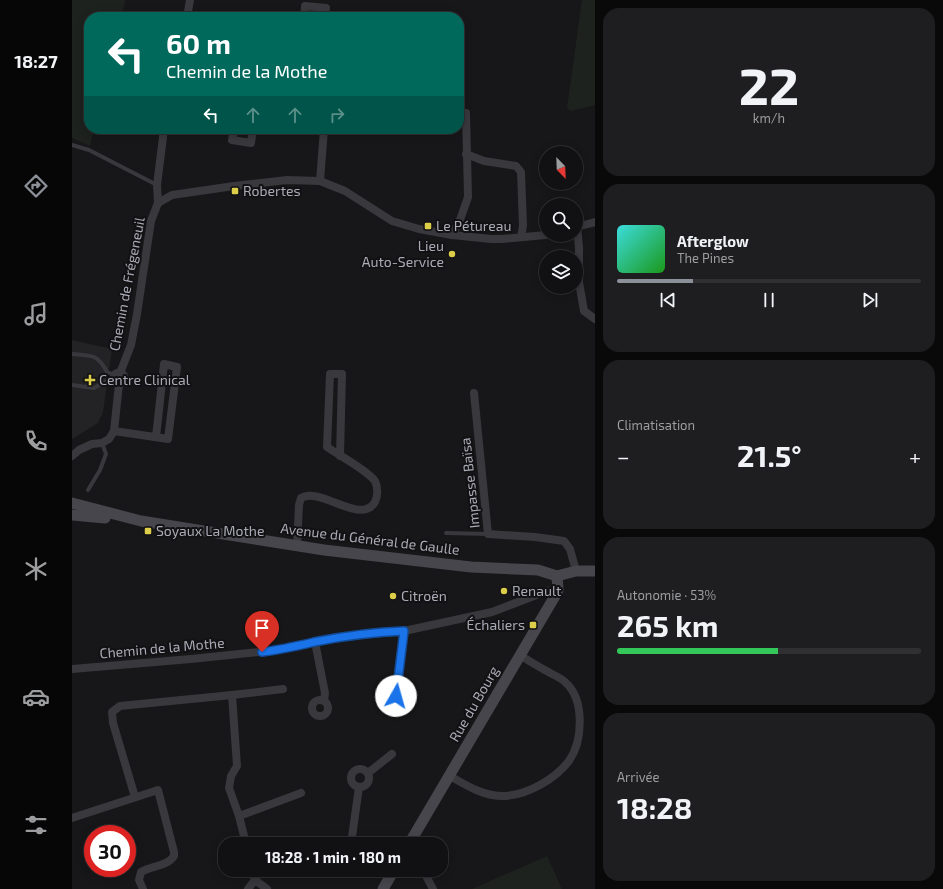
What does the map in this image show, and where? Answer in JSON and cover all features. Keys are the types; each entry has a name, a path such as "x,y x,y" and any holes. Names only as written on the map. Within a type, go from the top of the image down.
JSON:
{"main road":[{"name":"Avenue du Général de Gaulle","path":"72,503 141,521"},
{"name":"Avenue du Général de Gaulle","path":"72,515 141,521 297,546 463,566 538,570 557,576"},
{"path":"558,590 557,576 576,571 595,571"},
{"name":"Rue du Bourg","path":"413,837 558,590"},
{"path":"383,889 390,877"}],"street":[{"path":"188,12 190,0"},
{"path":"304,12 305,6 326,8 326,12"},
{"path":"452,235 460,220 468,197 466,113"},
{"name":"Chemin de Frégeneuil","path":"114,431 117,378 131,346 151,221 158,203 157,185 163,134"},
{"path":"233,134 232,140 251,143 252,134"},
{"path":"320,181 324,134"},
{"path":"466,154 484,161 516,166 521,172 523,226 520,237"},
{"path":"158,203 172,195 234,186 287,180 320,181 346,191 392,221 418,229 452,235 491,239 539,236"},
{"path":"583,225 595,222"},
{"path":"578,242 578,282 584,311 595,319"},
{"path":"72,456 79,450 92,444 102,443 109,439 114,431 168,439 177,367 164,364 156,437"},
{"path":"297,546 299,505 301,498 305,496 316,496 359,510 369,508 375,502 378,494 376,483 371,476 340,456 327,447 330,374 342,374 340,456"},
{"name":"Impasse Baïsa","path":"474,393 488,534 535,537 564,541 570,549 576,571"},
{"name":"Chemin de la Mothe","path":"72,669 277,650 315,642 389,631 404,631 492,612 547,591 558,590"},
{"path":"396,696 404,631"},
{"path":"315,642 325,693 324,700"},
{"path":"450,776 465,785 486,794 506,796 524,792 538,786 554,776 569,760 576,746 579,731 580,714 576,698 565,682 520,655"},
{"path":"135,797 113,723 112,712 120,706 283,689"},
{"path":"232,695 237,766 232,776 229,788 239,816 244,837"},
{"path":"368,773 392,754"},
{"path":"357,769 366,771 370,779 367,784 359,787 352,782 351,776 357,769"},
{"path":"352,837 359,787"},
{"path":"72,818 158,790 174,856 169,861 145,869 141,872 139,880 143,889"},
{"path":"239,816 301,793"},
{"path":"254,877 255,880 267,889"},
{"path":"427,877 433,889"},
{"path":"248,889 255,880"}],"lane":[{"path":"72,145 85,149 157,185"},
{"path":"72,354 97,357 107,372 117,378"},
{"path":"72,385 94,388 110,379 117,378"},
{"path":"88,490 100,470 106,454 102,443"},
{"path":"446,533 488,534"}],"shaded area":[{"path":"72,0 125,0 123,12 84,12 84,134 93,134 90,146 72,138"},
{"path":"582,0 595,0 595,105 570,111 567,108"},
{"name":"Centre Clinical","path":"72,340 112,349 103,412 98,423 72,439"},
{"path":"547,856 562,889 472,889"}],"place":[{"name":"Robertes","path":"235,191"},
{"name":"Le Pétureau","path":"428,226"},
{"name":"Lieu Auto-Service","path":"452,254"},
{"name":"Centre Clinical","path":"90,380"},
{"name":"Soyaux La Mothe","path":"148,531"},
{"name":"Renault","path":"504,591"},
{"name":"Citroën","path":"393,596"},
{"name":"Échaliers","path":"533,625"}],"route":[{"path":"262,652 350,636 389,631 404,631 396,696"}]}
